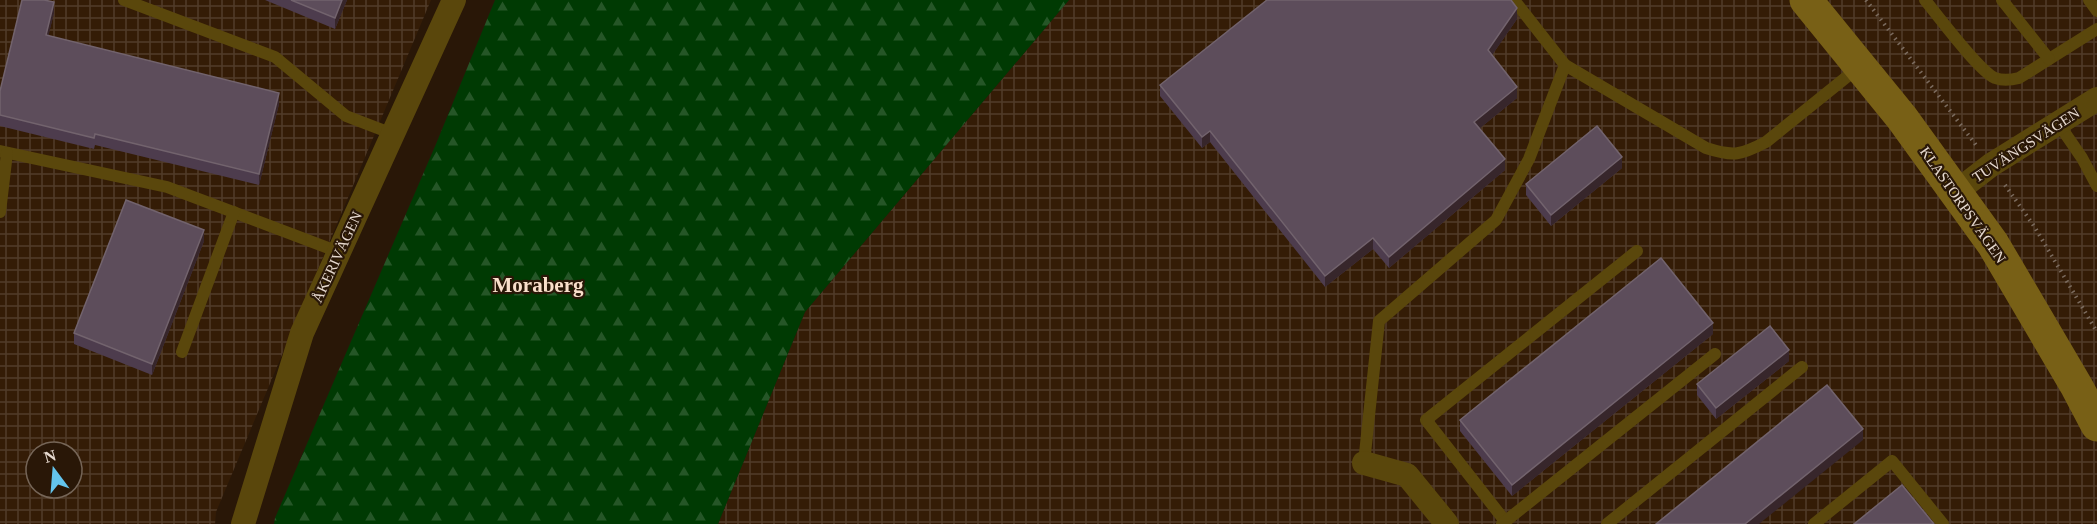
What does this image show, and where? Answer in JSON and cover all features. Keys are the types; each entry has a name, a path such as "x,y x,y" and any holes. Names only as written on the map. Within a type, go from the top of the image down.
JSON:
{"street":[{"name":"ÅKERIVÄGEN","path":"243,524 302,333 454,0"},
{"name":"KLASTORPSVÄGEN","path":"1806,0 1902,118 1993,244 2097,425"},
{"name":"TUVÄNGSVÄGEN","path":"1956,192 1990,165 2097,99"},
{"path":"1364,463 1407,475 1447,524"}],"lane":[{"path":"124,0 275,57 346,116 393,134"},
{"path":"1514,0 1565,65 1706,148 1729,155 1749,151 1766,142 1860,66"},
{"path":"1925,0 1977,63 1995,78 2010,81 2019,78 2097,29"},
{"path":"2002,0 2049,59"},
{"path":"2089,0 2097,11"},
{"path":"1364,463 1378,321 1496,220 1529,159 1565,65"},
{"path":"2058,123 2082,158 2097,186"},
{"path":"0,212 3,152 168,187 339,252"},
{"path":"182,352 234,212"},
{"path":"1637,251 1426,420 1504,523 1715,354"},
{"path":"1607,524 1802,367"},
{"path":"1814,524 1892,461 1943,524"}],"shaded area":[{"path":"0,0 431,0 216,512 215,524 0,524"},
{"path":"1069,0 2097,0 2097,524 718,524 805,312"}],"green space":[{"path":"495,0 1069,0 805,312 718,524 274,524"}],"building":[{"path":"22,0 54,2 46,35 279,93 259,174 95,134 94,138 0,115 0,91"},
{"path":"291,0 342,0 335,18"},
{"path":"1267,0 1511,0 1517,8 1488,50 1517,87 1474,122 1505,159 1389,257 1373,238 1325,276 1210,131 1202,137 1160,85"},
{"path":"1597,126 1622,157 1551,215 1526,184"},
{"path":"126,200 204,230 152,364 74,333"},
{"path":"1661,258 1713,323 1512,485 1460,420"},
{"path":"1770,326 1789,350 1716,408 1697,384"},
{"path":"1827,385 1863,429 1745,524 1656,524"},
{"path":"1902,485 1934,524 1854,524"}],"district":[{"name":"Moraberg","path":"538,285"}]}
